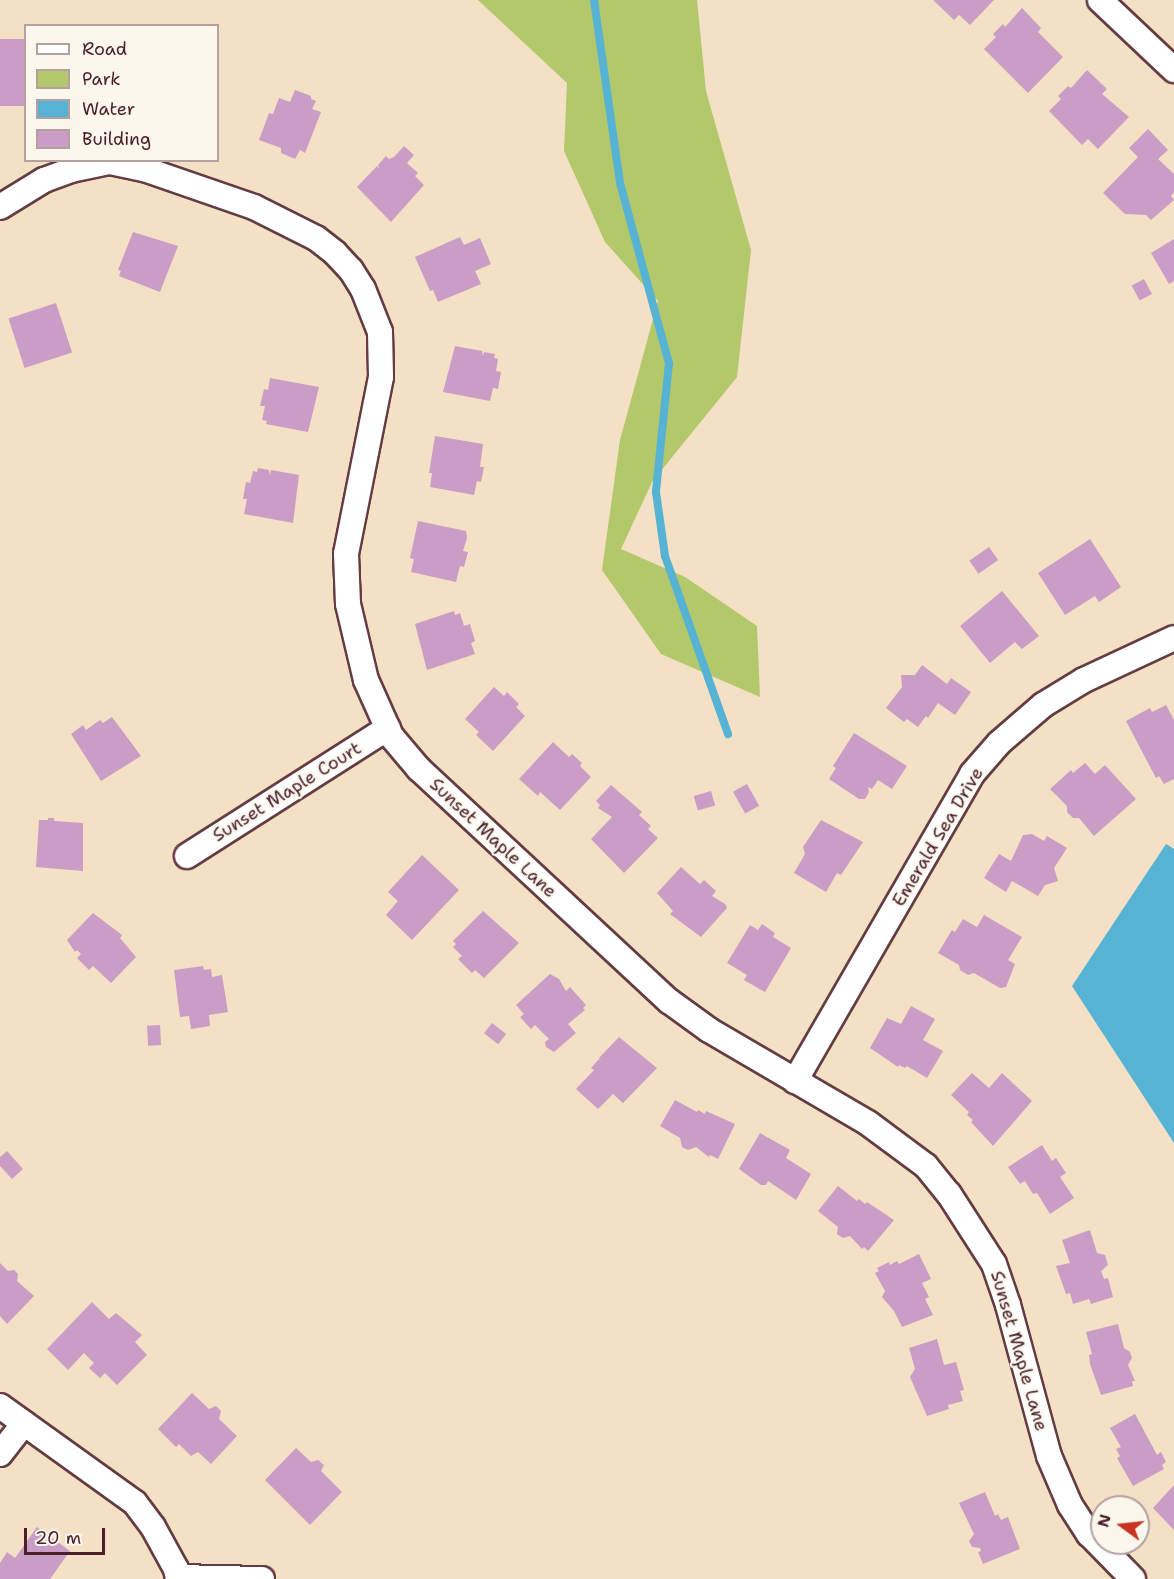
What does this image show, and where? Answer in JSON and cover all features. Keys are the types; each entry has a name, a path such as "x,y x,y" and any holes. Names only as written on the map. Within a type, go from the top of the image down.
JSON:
{"street":[{"path":"1100,0 1174,70"},
{"name":"Sunset Maple Lane","path":"0,207 44,180 70,170 110,162 144,168 254,207 316,238 351,270 363,289 380,332 381,377 346,554 348,604 366,680 388,728 419,769 669,1001 709,1030 868,1123 926,1166 950,1194 994,1264 1049,1456 1070,1505 1089,1534 1133,1579"},
{"name":"Emerald Sea Drive","path":"795,1081 972,774 999,743 1043,705 1084,680 1174,638"},
{"name":"Sunset Maple Court","path":"187,856 388,728"},
{"path":"0,1406 135,1503 153,1527 178,1578 262,1579"},
{"path":"0,1454 24,1423"}],"green space":[{"path":"478,0 697,0 706,91 751,250 737,377 652,482 621,549 685,577 757,626 760,697 661,654 602,570 620,440 658,301 605,242 564,151 567,83"}],"water":[{"path":"1166,844 1174,849 1174,1143 1072,986"}],"building":[{"path":"933,0 994,0 970,25 959,15 954,20"},
{"path":"1022,8 1041,28 1038,32 1063,57 1028,93 984,49 996,37 993,34 1003,24 1005,27"},
{"path":"0,39 24,39 24,106 0,106"},
{"path":"1087,70 1107,89 1102,94 1129,117 1098,149 1088,139 1082,145 1049,111 1061,99 1058,96 1068,86 1071,88"},
{"path":"295,90 311,96 311,99 316,101 312,109 321,112 305,153 300,150 295,159 281,153 281,148 259,140 269,113 273,114 279,98 290,102"},
{"path":"1148,129 1168,150 1158,159 1174,174 1174,192 1171,196 1174,200 1151,220 1146,215 1125,214 1103,193 1138,157 1129,148"},
{"path":"404,146 414,155 407,163 418,173 415,176 424,185 391,222 357,187 377,166 379,169 378,165 386,156 389,159 394,157"},
{"path":"133,232 178,246 160,292 119,276 121,271 118,270"},
{"path":"460,237 464,245 480,238 491,264 475,271 481,284 438,302 433,290 430,291 415,257"},
{"path":"1174,239 1174,281 1169,284 1151,253"},
{"path":"1144,279 1152,294 1140,301 1132,286"},
{"path":"56,303 72,352 25,368 8,318"},
{"path":"455,346 482,351 483,356 484,352 495,354 494,358 498,359 496,371 501,372 498,389 493,388 490,401 443,392"},
{"path":"270,378 319,387 308,432 266,424 267,421 262,420 265,406 260,406 264,389 268,390"},
{"path":"435,436 483,444 480,467 484,467 481,482 477,481 474,495 430,487 432,473 429,473"},
{"path":"258,468 269,470 270,475 271,470 299,475 293,523 244,514 247,499 243,499 246,482 250,483 253,471 257,472"},
{"path":"418,521 466,531 467,538 463,551 468,552 464,567 460,566 456,582 411,572 414,559 410,558"},
{"path":"1090,539 1121,587 1099,602 1095,596 1065,615 1038,573"},
{"path":"989,547 998,560 979,574 969,561"},
{"path":"1002,591 1039,636 1022,649 1015,642 990,663 960,626"},
{"path":"454,611 455,615 460,613 464,626 470,624 475,641 471,643 475,654 427,670 415,624"},
{"path":"922,665 947,684 951,678 971,692 955,715 938,703 928,718 926,716 918,727 907,719 904,722 886,708 902,687 901,675 915,675"},
{"path":"494,687 504,696 507,692 519,704 516,707 525,716 493,751 476,735 479,732 465,719"},
{"path":"1166,705 1174,720 1174,779 1164,784 1159,776 1156,778 1126,721 1150,708 1152,712"},
{"path":"112,717 141,756 101,781 71,734 83,725 86,730 100,720 103,723"},
{"path":"854,733 907,766 892,789 878,780 872,789 868,787 869,792 865,799 859,799 829,779 836,768 833,766"},
{"path":"553,742 569,757 572,754 582,763 580,766 591,777 560,810 540,792 538,796 519,779"},
{"path":"1085,763 1095,774 1105,765 1136,799 1094,836 1079,818 1073,818 1067,812 1067,806 1050,789 1071,770 1073,773"},
{"path":"747,784 759,806 745,814 733,792"},
{"path":"611,785 642,812 639,815 651,826 648,829 658,838 624,873 591,839 612,817 598,808 600,805 596,801"},
{"path":"711,791 715,805 698,810 694,796"},
{"path":"48,818 54,818 54,821 83,823 83,871 36,867 39,820 48,820"},
{"path":"821,820 863,842 841,875 837,873 826,892 794,873 805,854 803,847"},
{"path":"1032,834 1044,841 1047,836 1067,848 1054,868 1058,881 1045,885 1038,896 1012,881 1006,892 984,878 999,854 1011,861 1023,835"},
{"path":"422,855 459,890 412,940 386,915 398,901 388,892"},
{"path":"681,867 700,884 704,880 716,891 712,896 725,904 727,908 701,937 670,914 673,911 657,893"},
{"path":"483,911 519,943 484,978 475,970 472,973 458,959 462,956 453,947 456,944 453,941"},
{"path":"93,913 122,935 120,938 136,957 111,983 93,966 89,970 77,958 81,954 77,950 75,952 67,940"},
{"path":"984,915 1022,937 1008,960 1015,964 1006,987 1000,988 974,973 968,975 960,970 959,965 938,953 952,930 955,932 963,919 977,927"},
{"path":"762,924 775,933 773,937 791,948 765,992 744,980 747,975 727,963 750,925 758,930"},
{"path":"203,966 204,970 211,969 212,977 222,975 228,1012 209,1015 210,1026 191,1029 189,1016 180,1017 174,970"},
{"path":"550,974 559,979 566,991 570,987 586,1005 583,1008 585,1010 568,1024 576,1033 554,1052 546,1047 545,1042 549,1039 535,1025 531,1029 520,1017 524,1014 516,1005"},
{"path":"911,1006 935,1019 923,1040 943,1051 927,1078 907,1066 905,1068 899,1065 898,1067 870,1048 887,1018 901,1024"},
{"path":"492,1023 506,1034 498,1044 484,1033"},
{"path":"160,1025 161,1045 148,1046 147,1026"},
{"path":"619,1037 657,1068 623,1103 613,1094 598,1109 576,1089 594,1070 591,1068 599,1059 601,1062 599,1058"},
{"path":"972,1073 989,1088 1002,1073 1032,1101 993,1146 971,1122 973,1120 967,1115 969,1112 951,1095"},
{"path":"675,1100 697,1112 698,1110 705,1114 706,1111 735,1124 718,1159 710,1155 709,1157 696,1147 688,1150 682,1147 680,1138 660,1126"},
{"path":"760,1133 790,1150 786,1158 811,1174 796,1200 768,1181 766,1185 761,1185 739,1169"},
{"path":"1042,1145 1052,1161 1056,1158 1066,1173 1060,1177 1074,1198 1050,1214 1037,1193 1033,1194 1025,1181 1020,1184 1008,1167"},
{"path":"7,1151 23,1169 12,1179 0,1166 0,1157"},
{"path":"838,1186 857,1201 859,1199 865,1204 867,1202 894,1220 868,1251 864,1247 862,1249 850,1236 843,1238 837,1234 838,1227 818,1211"},
{"path":"1090,1230 1097,1253 1105,1255 1108,1265 1101,1271 1104,1279 1108,1278 1113,1297 1091,1304 1089,1299 1073,1304 1070,1293 1066,1294 1056,1266 1070,1263 1062,1240"},
{"path":"919,1254 931,1279 922,1283 929,1297 925,1299 933,1315 902,1327 894,1311 882,1297 885,1291 875,1273 879,1271 877,1268 889,1262 890,1265 897,1261 899,1264"},
{"path":"0,1263 8,1271 14,1270 18,1274 17,1281 34,1296 7,1324 0,1316"},
{"path":"92,1302 109,1319 116,1313 142,1335 135,1342 147,1355 117,1385 105,1373 100,1378 89,1368 94,1363 84,1353 68,1370 47,1349"},
{"path":"1118,1324 1124,1348 1130,1352 1132,1358 1128,1365 1135,1381 1132,1381 1133,1386 1101,1395 1090,1364 1089,1355 1092,1354 1086,1332"},
{"path":"937,1339 944,1365 956,1362 964,1390 960,1391 963,1401 948,1405 949,1409 927,1416 910,1377 915,1369 909,1348"},
{"path":"192,1393 209,1409 216,1406 221,1411 219,1419 237,1436 211,1464 198,1452 191,1456 179,1444 176,1447 158,1429"},
{"path":"1135,1414 1157,1455 1161,1452 1166,1462 1162,1465 1164,1469 1133,1486 1117,1458 1120,1456 1116,1449 1121,1447 1110,1428"},
{"path":"296,1448 311,1462 318,1460 324,1465 321,1471 342,1492 310,1525 265,1480"},
{"path":"1174,1485 1174,1530 1153,1508"},
{"path":"985,1492 995,1516 998,1514 1001,1520 1008,1517 1020,1549 983,1564 978,1552 981,1551 980,1548 972,1547 969,1541 974,1534 959,1503"},
{"path":"37,1527 70,1551 50,1579 0,1579 0,1563 7,1552 15,1558"}],"waterway":[{"path":"594,0 620,183 669,363 656,492 665,556 728,734"}]}
